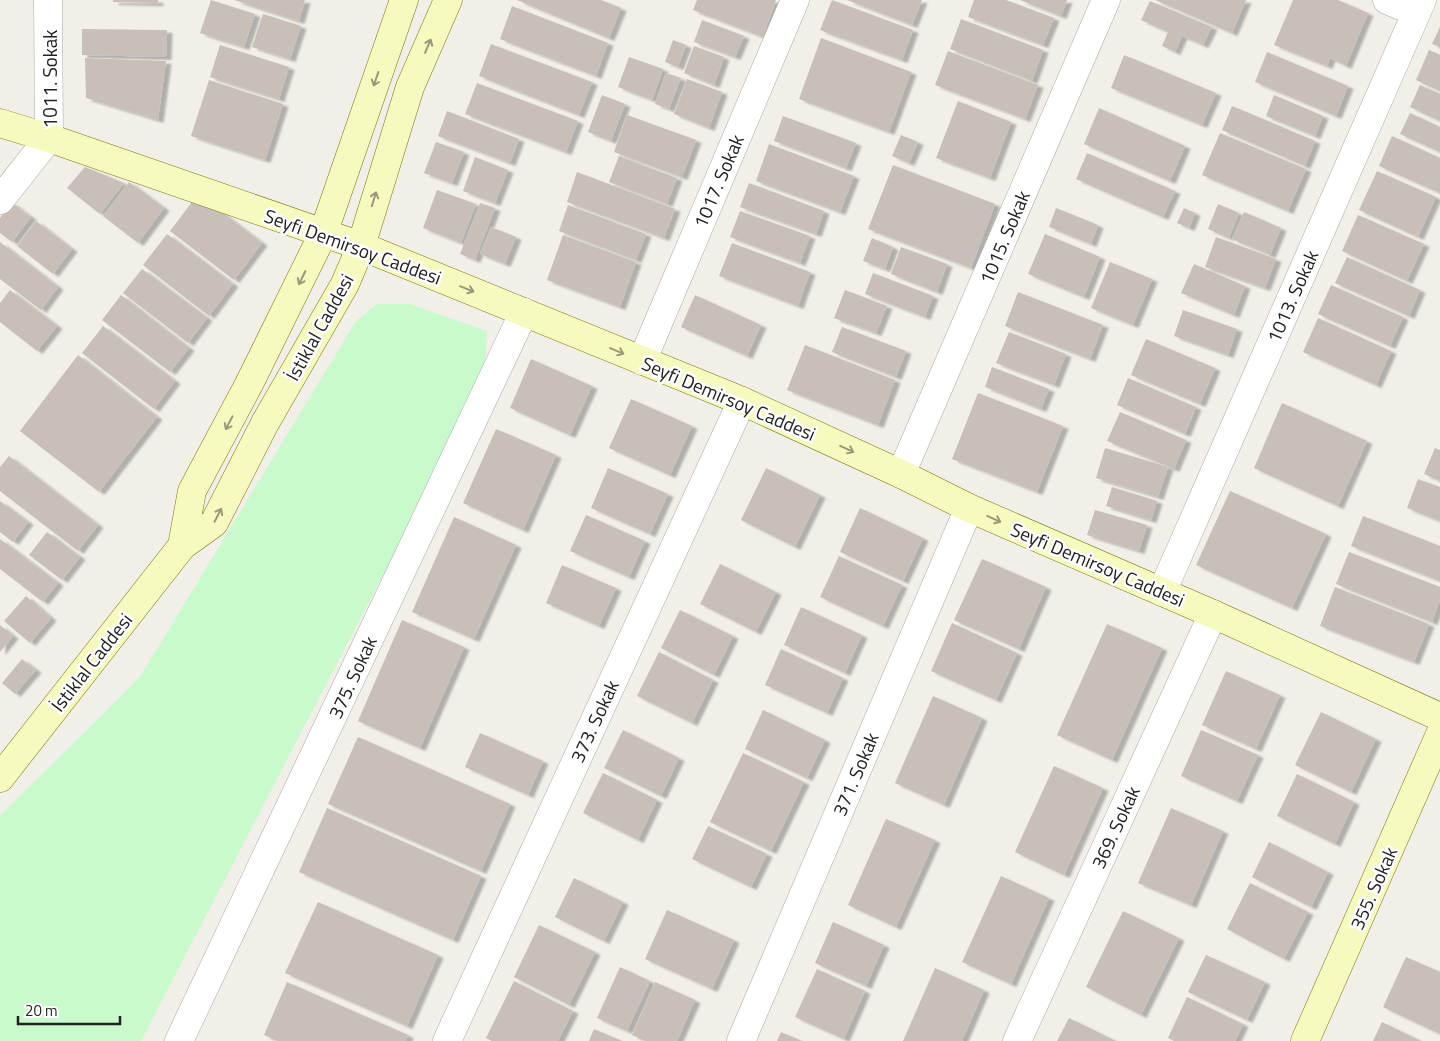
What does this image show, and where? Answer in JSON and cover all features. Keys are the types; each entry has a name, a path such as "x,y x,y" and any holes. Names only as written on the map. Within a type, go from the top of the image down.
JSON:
{"main road":[{"name":"İstiklal Caddesi","path":"182,546 192,491 249,384 323,234 404,0"},
{"name":"İstiklal Caddesi","path":"0,778 182,546 214,523 265,423 345,284 361,246 410,86 448,0"},
{"name":"Seyfi Demirsoy Caddesi","path":"0,123 49,138 361,246 742,401 902,474 969,508 1213,614 1440,717"},
{"name":"355. Sokak","path":"1305,1041 1440,734"}],"street":[{"name":"1011. Sokak","path":"0,200 49,138 48,0"},
{"name":"1017. Sokak","path":"642,361 795,0"},
{"name":"1015. Sokak","path":"902,474 1106,0"},
{"path":"1386,0 1419,6"},
{"name":"1013. Sokak","path":"1162,592 1419,6"},
{"name":"375. Sokak","path":"179,1041 524,312"},
{"name":"373. Sokak","path":"446,1041 742,401"},
{"name":"371. Sokak","path":"741,1041 969,508"},
{"name":"369. Sokak","path":"1016,1041 1213,614"}],"green space":[{"path":"377,304 410,304 487,331 485,367 423,498 141,1041 0,1041 0,816 140,677 356,321"}],"building":[{"path":"113,0 158,0 158,3 113,2"},
{"path":"211,0 255,14 244,47 200,33"},
{"path":"234,0 305,0 299,21"},
{"path":"517,0 601,0 621,8 609,38"},
{"path":"697,0 776,0 763,37 693,10"},
{"path":"832,0 913,30 902,60 820,30"},
{"path":"847,0 922,0 912,25"},
{"path":"974,0 1006,0 1054,18 1043,45 968,17"},
{"path":"1020,0 1067,0 1061,16"},
{"path":"1155,0 1246,0 1232,33"},
{"path":"1293,0 1338,0 1368,13 1346,66 1330,58 1327,66 1274,45"},
{"path":"1150,1 1212,27 1203,45 1182,36 1175,52 1162,46 1168,32 1141,20"},
{"path":"512,6 608,43 596,76 500,39"},
{"path":"263,14 301,26 290,59 252,47"},
{"path":"961,19 1043,50 1032,81 950,49"},
{"path":"702,20 744,36 735,57 694,42"},
{"path":"1440,27 1440,47 1432,44"},
{"path":"82,29 167,30 166,57 82,55"},
{"path":"821,38 911,72 889,132 799,99"},
{"path":"673,40 686,45 678,67 665,62"},
{"path":"491,44 592,82 579,115 479,76"},
{"path":"220,45 289,67 279,99 210,77"},
{"path":"694,46 724,57 714,85 684,73"},
{"path":"1429,50 1440,55 1440,91 1416,80"},
{"path":"948,51 1038,85 1025,119 935,85"},
{"path":"1267,52 1348,86 1336,116 1255,82"},
{"path":"1124,55 1216,93 1202,125 1111,88"},
{"path":"629,57 663,69 652,100 618,87"},
{"path":"85,58 166,61 158,120 86,98"},
{"path":"666,73 681,78 669,109 655,104"},
{"path":"687,79 722,92 709,128 674,114"},
{"path":"209,80 283,104 265,160 191,136"},
{"path":"477,83 578,121 566,152 465,114"},
{"path":"1420,85 1440,94 1440,121 1410,107"},
{"path":"602,95 625,104 611,141 588,132"},
{"path":"1274,95 1323,116 1315,136 1266,116"},
{"path":"958,101 1011,122 990,178 936,158"},
{"path":"1232,106 1315,141 1305,166 1222,130"},
{"path":"1099,108 1185,146 1170,181 1084,144"},
{"path":"447,111 519,139 510,163 438,136"},
{"path":"1410,113 1440,127 1440,152 1400,134"},
{"path":"627,115 696,140 682,177 614,152"},
{"path":"783,116 856,143 846,168 774,141"},
{"path":"1220,133 1306,169 1288,211 1202,175"},
{"path":"901,135 918,142 909,163 892,156"},
{"path":"1392,136 1440,158 1440,193 1379,166"},
{"path":"436,142 464,152 452,183 424,173"},
{"path":"769,144 854,176 840,212 756,181"},
{"path":"1087,153 1175,191 1163,217 1076,179"},
{"path":"619,156 677,178 667,204 609,182"},
{"path":"475,157 508,170 495,203 463,191"},
{"path":"893,165 995,204 971,268 868,229"},
{"path":"85,167 124,183 100,214 67,188"},
{"path":"1377,171 1436,197 1418,237 1359,210"},
{"path":"577,172 675,209 664,238 567,202"},
{"path":"129,182 164,208 138,243 103,216"},
{"path":"749,183 824,211 816,234 740,207"},
{"path":"437,190 476,204 461,243 423,228"},
{"path":"198,194 262,243 234,280 170,231"},
{"path":"11,202 31,217 12,242 0,233 0,218"},
{"path":"480,203 495,208 475,260 460,254"},
{"path":"1218,204 1239,213 1229,238 1208,229"},
{"path":"568,205 646,234 636,260 559,231"},
{"path":"1056,208 1098,225 1091,244 1049,227"},
{"path":"1184,208 1195,213 1189,228 1177,223"},
{"path":"740,211 810,236 800,263 730,237"},
{"path":"1244,212 1281,228 1270,255 1232,239"},
{"path":"1358,215 1424,244 1407,281 1342,251"},
{"path":"36,221 72,249 53,274 17,246"},
{"path":"491,227 516,237 505,264 480,254"},
{"path":"167,234 233,284 209,316 143,265"},
{"path":"1045,234 1100,257 1084,297 1028,274"},
{"path":"563,235 636,262 620,307 547,280"},
{"path":"1216,237 1276,259 1265,288 1205,267"},
{"path":"872,238 893,247 885,269 863,261"},
{"path":"0,242 58,287 41,310 0,279"},
{"path":"732,243 810,272 798,306 719,276"},
{"path":"901,247 947,264 937,292 891,274"},
{"path":"1347,257 1420,290 1409,316 1335,283"},
{"path":"1110,262 1152,279 1133,325 1091,308"},
{"path":"1194,264 1245,286 1234,315 1181,293"},
{"path":"142,269 207,318 188,343 123,293"},
{"path":"873,273 933,296 925,317 865,294"},
{"path":"1331,285 1403,317 1390,346 1318,314"},
{"path":"10,290 57,326 37,351 0,322 0,303"},
{"path":"845,290 887,306 876,333 834,318"},
{"path":"1018,292 1103,325 1090,359 1005,326"},
{"path":"121,295 189,348 170,372 102,320"},
{"path":"695,295 761,325 747,356 681,327"},
{"path":"1183,310 1237,329 1228,355 1174,336"},
{"path":"1318,318 1391,351 1376,385 1303,352"},
{"path":"103,326 175,381 154,409 82,353"},
{"path":"842,327 906,351 896,377 832,352"},
{"path":"1009,332 1066,354 1054,385 996,363"},
{"path":"1146,339 1215,368 1200,404 1131,375"},
{"path":"805,345 895,380 878,425 787,390"},
{"path":"78,355 157,417 99,492 20,431"},
{"path":"531,359 592,386 570,435 510,408"},
{"path":"992,367 1049,389 1041,409 985,387"},
{"path":"1128,378 1196,407 1185,434 1117,405"},
{"path":"978,393 1063,426 1037,492 952,459"},
{"path":"631,399 692,426 670,475 609,448"},
{"path":"1282,403 1367,441 1338,506 1254,468"},
{"path":"1120,412 1186,440 1174,469 1107,441"},
{"path":"496,429 556,455 523,530 463,503"},
{"path":"1105,448 1168,467 1158,497 1096,478"},
{"path":"1435,448 1440,450 1440,481 1424,474"},
{"path":"9,456 98,525 78,551 0,491 0,467"},
{"path":"608,468 668,494 650,534 591,508"},
{"path":"766,468 820,495 795,547 741,520"},
{"path":"1418,479 1440,487 1440,521 1407,508"},
{"path":"1112,487 1157,501 1151,520 1106,506"},
{"path":"1230,491 1326,534 1292,608 1196,565"},
{"path":"0,501 28,522 13,542 0,532"},
{"path":"860,508 923,538 903,581 840,552"},
{"path":"1095,510 1147,525 1139,551 1087,535"},
{"path":"586,515 645,541 629,577 570,551"},
{"path":"1363,516 1440,546 1440,581 1351,546"},
{"path":"454,517 516,545 474,639 412,612"},
{"path":"47,532 80,557 62,580 29,555"},
{"path":"0,539 58,583 43,602 0,569"},
{"path":"1349,552 1440,587 1440,600 1432,622 1336,584"},
{"path":"839,556 902,585 883,626 820,597"},
{"path":"982,559 1046,587 1019,649 954,620"},
{"path":"720,564 776,592 756,632 700,604"},
{"path":"562,565 616,588 599,626 546,603"},
{"path":"1335,587 1429,624 1414,662 1320,626"},
{"path":"26,596 51,618 30,643 4,621"},
{"path":"801,607 862,635 845,673 784,645"},
{"path":"680,610 733,636 714,675 661,648"},
{"path":"402,620 464,647 420,748 358,721"},
{"path":"952,623 1017,653 996,700 931,671"},
{"path":"1107,624 1162,648 1112,760 1057,735"},
{"path":"0,625 13,636 0,652"},
{"path":"781,649 843,678 827,713 765,685"},
{"path":"659,652 713,680 692,723 637,696"},
{"path":"22,659 36,670 15,694 2,683"},
{"path":"1226,671 1280,695 1256,749 1202,725"},
{"path":"933,696 982,718 944,805 895,783"},
{"path":"763,710 825,740 807,778 745,749"},
{"path":"1321,712 1376,739 1351,792 1295,765"},
{"path":"623,730 679,758 661,796 604,768"},
{"path":"1201,730 1258,755 1237,801 1181,776"},
{"path":"480,733 543,761 528,795 465,767"},
{"path":"358,737 510,804 481,871 328,804"},
{"path":"743,753 804,782 771,851 710,822"},
{"path":"1054,766 1103,788 1064,875 1015,852"},
{"path":"603,773 657,800 638,840 583,813"},
{"path":"1297,774 1354,802 1335,844 1277,816"},
{"path":"327,808 481,876 453,940 299,872"},
{"path":"1171,808 1223,831 1191,905 1138,883"},
{"path":"886,819 935,840 896,927 848,905"},
{"path":"708,826 767,854 751,887 692,859"},
{"path":"1269,842 1328,872 1311,907 1252,877"},
{"path":"1001,876 1049,898 1011,984 962,962"},
{"path":"574,878 623,902 604,941 555,917"},
{"path":"1250,883 1308,912 1284,959 1227,929"},
{"path":"318,902 438,955 407,1026 285,973"},
{"path":"667,910 734,940 712,989 645,959"},
{"path":"1123,911 1179,938 1141,1015 1086,987"},
{"path":"833,922 884,945 866,986 815,963"},
{"path":"539,925 595,952 569,1005 514,977"},
{"path":"1206,955 1265,982 1247,1020 1188,992"},
{"path":"1406,957 1440,972 1440,1034 1383,1007"},
{"path":"620,967 650,981 627,1031 597,1018"},
{"path":"935,968 984,990 962,1041 903,1041"},
{"path":"817,969 865,991 844,1039 795,1017"},
{"path":"514,981 573,1011 558,1041 492,1041 486,1038"},
{"path":"287,982 408,1035 406,1041 278,1041 264,1035"},
{"path":"655,982 695,1000 677,1041 646,1041 632,1035"},
{"path":"1187,997 1243,1024 1235,1041 1174,1041 1168,1038"},
{"path":"1069,1018 1116,1041 1057,1041"},
{"path":"1382,1022 1421,1041 1373,1041"},
{"path":"594,1029 622,1041 589,1041"},
{"path":"781,1032 802,1041 777,1041"}]}
